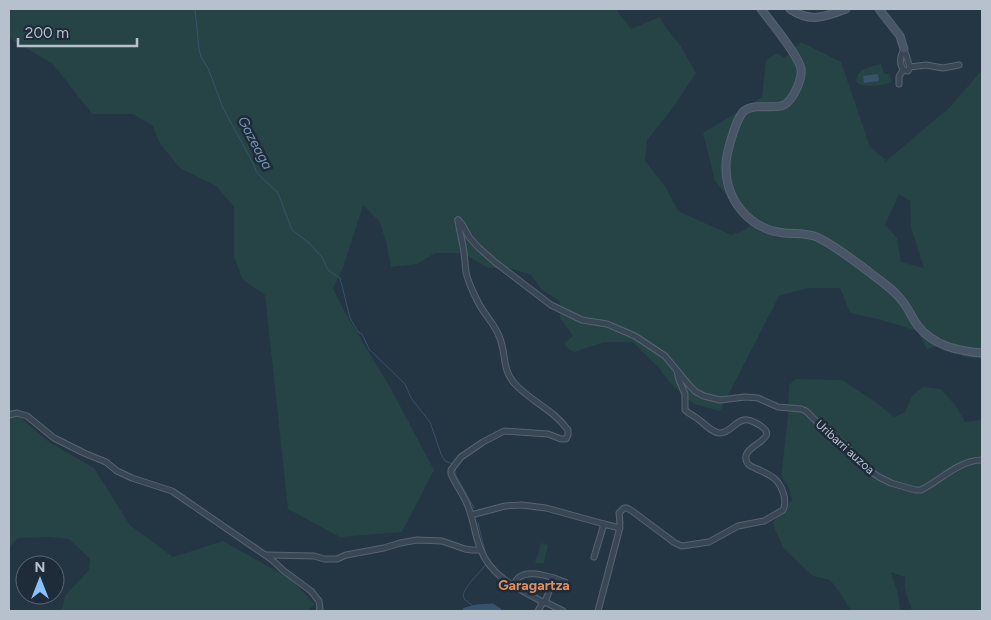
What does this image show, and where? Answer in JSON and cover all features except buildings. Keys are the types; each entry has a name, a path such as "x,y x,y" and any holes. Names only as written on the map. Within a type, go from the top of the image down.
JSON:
{"street":[{"path":"761,9 799,62 801,77 793,95 783,106 752,108 744,111 740,116 730,144 726,165 729,187 736,203 753,222 783,233 815,236 836,249 898,295 917,325 935,341 967,352 982,354"},
{"path":"790,9 804,16 819,18 846,9"},
{"path":"879,9 900,36 910,67"},
{"path":"903,70 900,58 904,49"},
{"path":"903,70 908,71 910,67 926,65 943,68 959,65"},
{"path":"900,84 899,77 903,70"},
{"name":"Uribarri auzoa","path":"471,515 451,474 451,470 461,457 482,442 504,431 548,434 566,439 568,430 552,413 527,396 507,373 503,347 498,334 470,286 458,220 475,244 496,263 551,305 582,320 607,324 635,336 666,356 696,392 704,396 720,400 745,397 758,398 778,407 806,411 879,478 897,485 921,490 955,468 971,461 982,460"},
{"path":"598,611 620,528 619,513 624,508 627,508 675,544 682,546 709,542 738,526 769,519 784,510 784,495 782,488 775,478 752,467 748,463 748,452 766,438 767,433 764,428 752,420 745,419 725,433 713,431 685,410 685,394 677,370"},
{"path":"9,415 27,416 54,438 106,462 117,472 172,492 266,555 311,591 319,601 319,611"},
{"path":"563,611 502,579 484,558 480,550 471,515 505,506 522,505 546,508 620,528"},
{"path":"594,557 604,524"},
{"path":"266,555 314,556 324,559 337,559 346,554 417,540 442,541 465,549 480,550"},
{"path":"513,585 517,578 528,575 542,575 565,582"},
{"path":"538,611 554,578"}],"green space":[{"path":"9,9 616,9 631,29 660,17 680,45 696,73 672,109 647,140 645,161 665,186 678,211 731,235 745,230 751,225 715,181 703,133 762,97 766,60 777,53 785,58 801,42 841,62 870,147 885,159 885,162 950,107 982,70 982,359 963,357 952,342 927,349 918,331 850,313 840,288 808,288 779,296 720,411 694,404 673,386 657,366 633,342 605,342 574,352 570,350 564,344 573,336 560,318 560,301 542,290 531,275 510,268 488,268 463,253 435,253 417,264 391,267 380,222 363,205 343,268 333,288 344,311 390,387 434,470 402,532 340,537 288,509 265,295 243,280 234,257 234,207 216,186 180,168 160,144 153,126 133,114 92,114 53,64 9,38","holes":["899,194 910,201 911,227 924,268 901,262 897,238 885,225"]},
{"path":"881,64 884,74 889,74 892,82 873,86 856,82 861,71"},
{"path":"796,379 842,380 894,417 905,412 912,396 923,387 941,389 956,406 965,422 982,418 982,611 912,611 905,589 905,577 891,572 898,594 900,611 851,611 830,580 813,576 784,549 773,522 792,500 789,488 782,477 782,470 789,385"},
{"path":"9,408 49,442 94,468 130,525 173,557 223,541 289,578 315,604 307,611 63,611 65,596 89,570 90,559 69,539 50,537 18,538 9,548"},
{"path":"541,543 548,545 544,563 535,563"}],"water":[{"path":"878,74 879,81 864,83 863,76"}],"waterway":[{"name":"Gazeaga","path":"195,9 201,57 208,68 223,108 257,173 278,193 292,230 309,243 322,257 328,270 340,278 350,318 358,332 362,334 369,349 405,384 411,398 430,422 445,461 453,464"},
{"name":"Gazeaga","path":"455,469 455,474 474,508"},
{"name":"Gazeaga","path":"478,523 485,551"},
{"name":"Gazeaga","path":"477,608 466,601 464,594 465,590 485,565"},
{"path":"466,611 492,607 498,611"}],"district":[{"name":"Garagartza","path":"534,585"}]}
